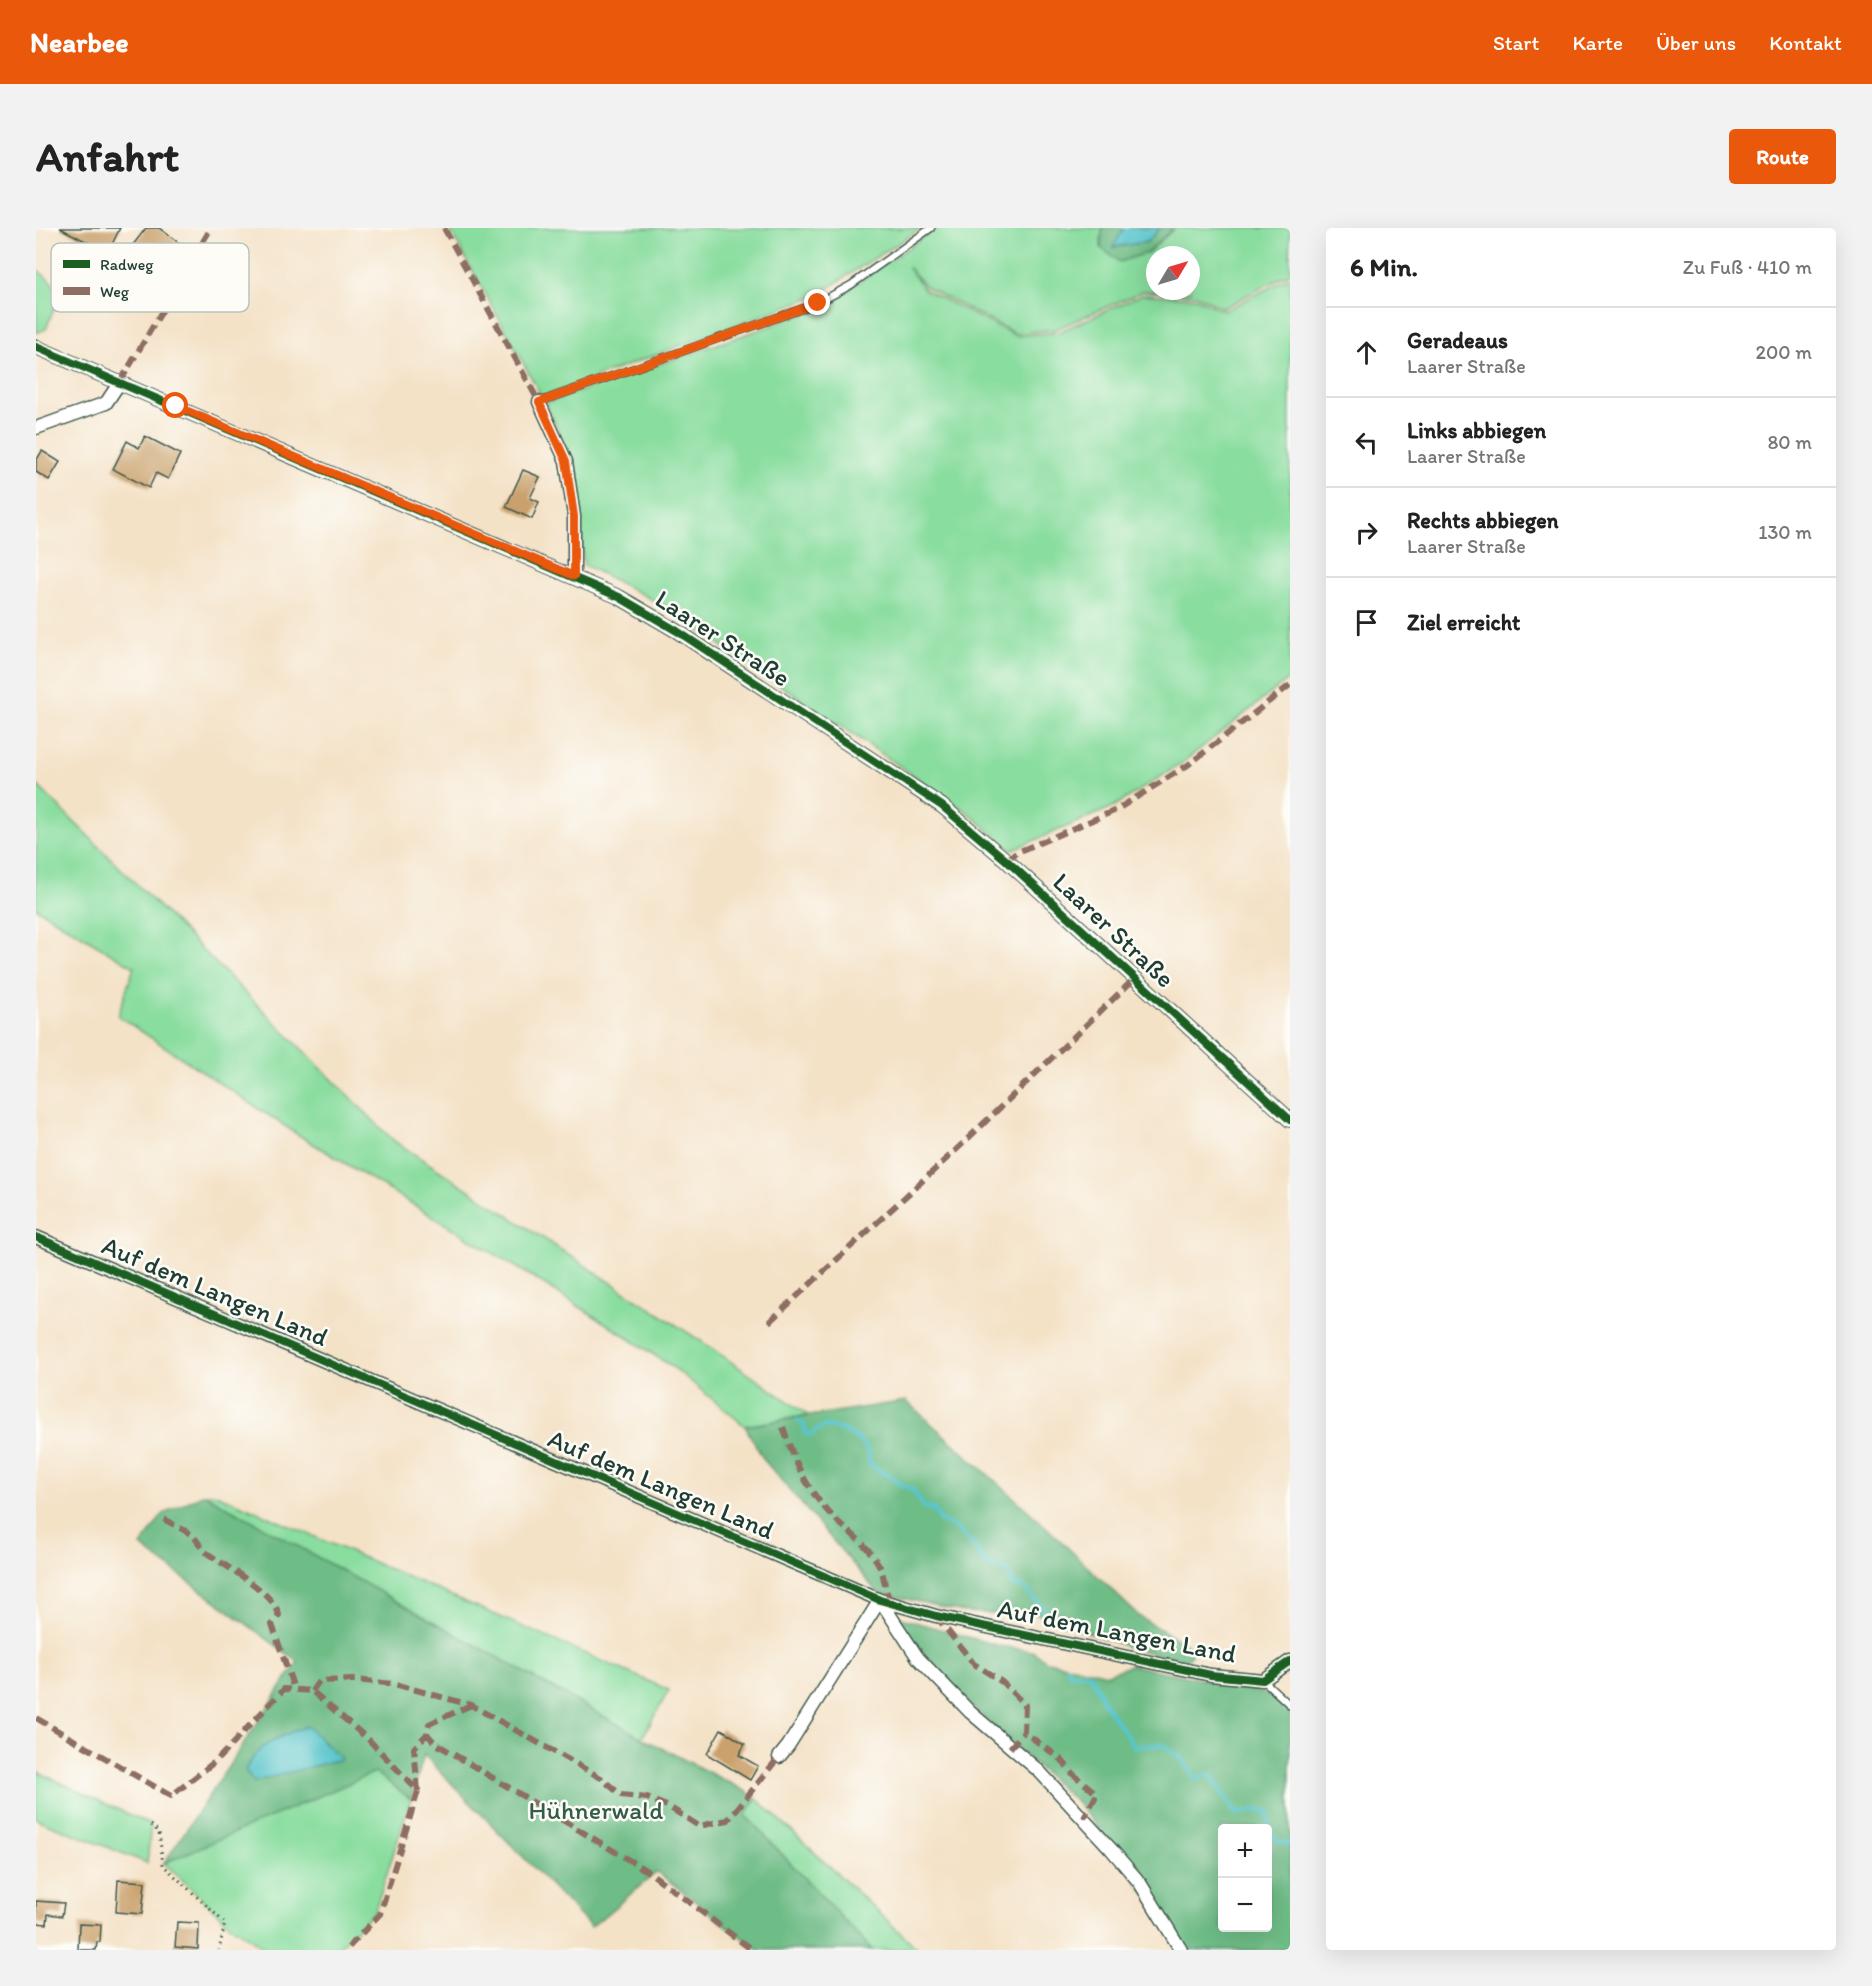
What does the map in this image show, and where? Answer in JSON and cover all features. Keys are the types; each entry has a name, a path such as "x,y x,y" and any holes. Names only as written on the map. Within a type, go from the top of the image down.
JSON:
{"street":[{"name":"Laarer Straße","path":"36,347 574,576 620,597 677,631 942,806 1014,868 1290,1120"},
{"path":"36,428 106,403 120,382"},
{"path":"539,402 566,461 574,516 574,576"},
{"name":"Auf dem Langen Land","path":"36,1237 880,1600 936,1616 1211,1675 1263,1680 1290,1661"},
{"path":"779,1756 788,1746 880,1600 918,1658 970,1712 1039,1771 1111,1849 1140,1883 1181,1950"}],"lane":[{"path":"539,402 818,303 851,285 931,228"},
{"name":"Auf dem Langen Land","path":"1263,1680 1290,1705"}],"path":[{"path":"151,1825 159,1832 164,1865 225,1923 219,1950"}],"green space":[{"path":"449,228 922,228 817,295 542,397"},
{"path":"937,228 1102,228 1101,248 1146,253 1146,291 1056,329 1016,334 926,287 908,267 925,290 1016,336 1059,332 1143,294 1146,294 1146,300 1200,300 1224,311 1290,277 1290,678 1181,764 1113,807 1012,850 966,811 659,603 584,565 572,461 546,403 819,309"},
{"path":"1102,228 1124,228 1114,247 1147,242 1160,228 1173,228 1154,246 1146,246 1146,253 1119,262 1101,248"},
{"path":"1175,228 1290,228 1290,273 1223,308 1200,297 1200,246 1155,246"},
{"path":"36,269 51,282 53,312 46,329 36,333"},
{"path":"36,784 394,1141 704,1343 808,1415 745,1426 677,1370 627,1337 297,1134 118,1016 134,967 36,908"},
{"path":"906,1401 1042,1523 1140,1617 1194,1649 1187,1660 1133,1649 1027,1610 998,1614 963,1612 877,1592 764,1460 745,1426"},
{"path":"204,1494 216,1494 669,1690 642,1738"},
{"name":"Hühnerwald","path":"204,1494 642,1738 756,1798 745,1815 872,1950 758,1950 657,1872 591,1927 424,1755 411,1799 375,1772 164,1863 298,1662 141,1546 163,1514"},
{"path":"897,1617 1000,1646 1032,1651 1047,1661 1108,1674 1131,1665 1254,1690 1280,1700 1290,1710 1290,1950 1185,1950 1111,1844 1079,1805 968,1703 923,1652"},
{"path":"36,1771 151,1825 147,1863 36,1819"},
{"path":"375,1772 411,1799 375,1910 336,1950 267,1950 230,1925 164,1863"},
{"path":"756,1798 919,1950 872,1950 745,1815"}],"water":[{"path":"1124,228 1160,228 1147,242 1113,247"},
{"path":"307,1726 341,1759 254,1782 245,1770 257,1753 279,1737"}],"building":[{"path":"60,228 120,228 113,243 89,243"},
{"path":"146,228 159,228 179,243 134,243"},
{"path":"145,436 180,454 168,479 156,473 149,488 113,469 127,441 139,448"},
{"path":"42,451 60,462 49,480 36,472 36,461"},
{"path":"523,470 540,477 530,498 539,502 532,519 506,507"},
{"path":"721,1729 745,1744 739,1755 758,1766 750,1780 707,1754"},
{"path":"118,1880 145,1882 142,1914 116,1912"},
{"path":"36,1901 64,1903 62,1916 48,1914 47,1924 36,1923"},
{"path":"177,1922 199,1923 198,1949 175,1947"},
{"path":"79,1924 101,1925 100,1942 97,1942 96,1950 78,1950"}],"waterway":[{"path":"798,1420 805,1426 804,1433 809,1435 825,1426 843,1430 858,1439 868,1451 870,1465 893,1478 900,1485 912,1489 924,1507 933,1509 940,1521 966,1537 984,1563 1008,1571 1013,1586 1023,1586 1047,1613"},
{"path":"1068,1667 1070,1674 1089,1673 1108,1709 1134,1746 1163,1745 1182,1759 1196,1779 1210,1774 1236,1813 1258,1810 1268,1812 1270,1831 1279,1842 1290,1844"}],"marked path":[{"path":"202,243 211,228"},
{"path":"444,228 539,402"},
{"path":"120,382 161,312"},
{"path":"1006,860 1018,852 1116,810 1188,765 1290,685"},
{"path":"769,1322 957,1149 1135,978"},
{"path":"783,1427 805,1480 832,1515 873,1556 881,1570 887,1594 892,1603"},
{"path":"164,1519 192,1535 205,1551 259,1589 275,1606 279,1615 272,1624 294,1689"},
{"path":"936,1616 974,1664 1002,1682 1025,1705 1024,1732 1061,1759 1073,1774 1097,1794 1084,1818"},
{"path":"312,1691 319,1681 356,1680 394,1684 471,1705 601,1778 621,1795 647,1798 669,1807 699,1826 728,1820 779,1757"},
{"path":"36,1718 171,1796 217,1760 284,1689 312,1691 369,1740 418,1791 380,1914 346,1950"},
{"path":"471,1705 429,1724 427,1734 435,1743 652,1874 752,1950"},
{"path":"1010,1748 1024,1732"},
{"path":"418,1791 414,1748 427,1734"}],"cycle path":[{"path":"36,347 619,597 677,631 942,806 1006,860 1290,1120"},
{"path":"36,1237 880,1600 936,1616 1211,1675 1263,1680 1290,1661"}],"route":[{"path":"176,406 574,576 574,516 566,461 539,402 818,303"}]}
